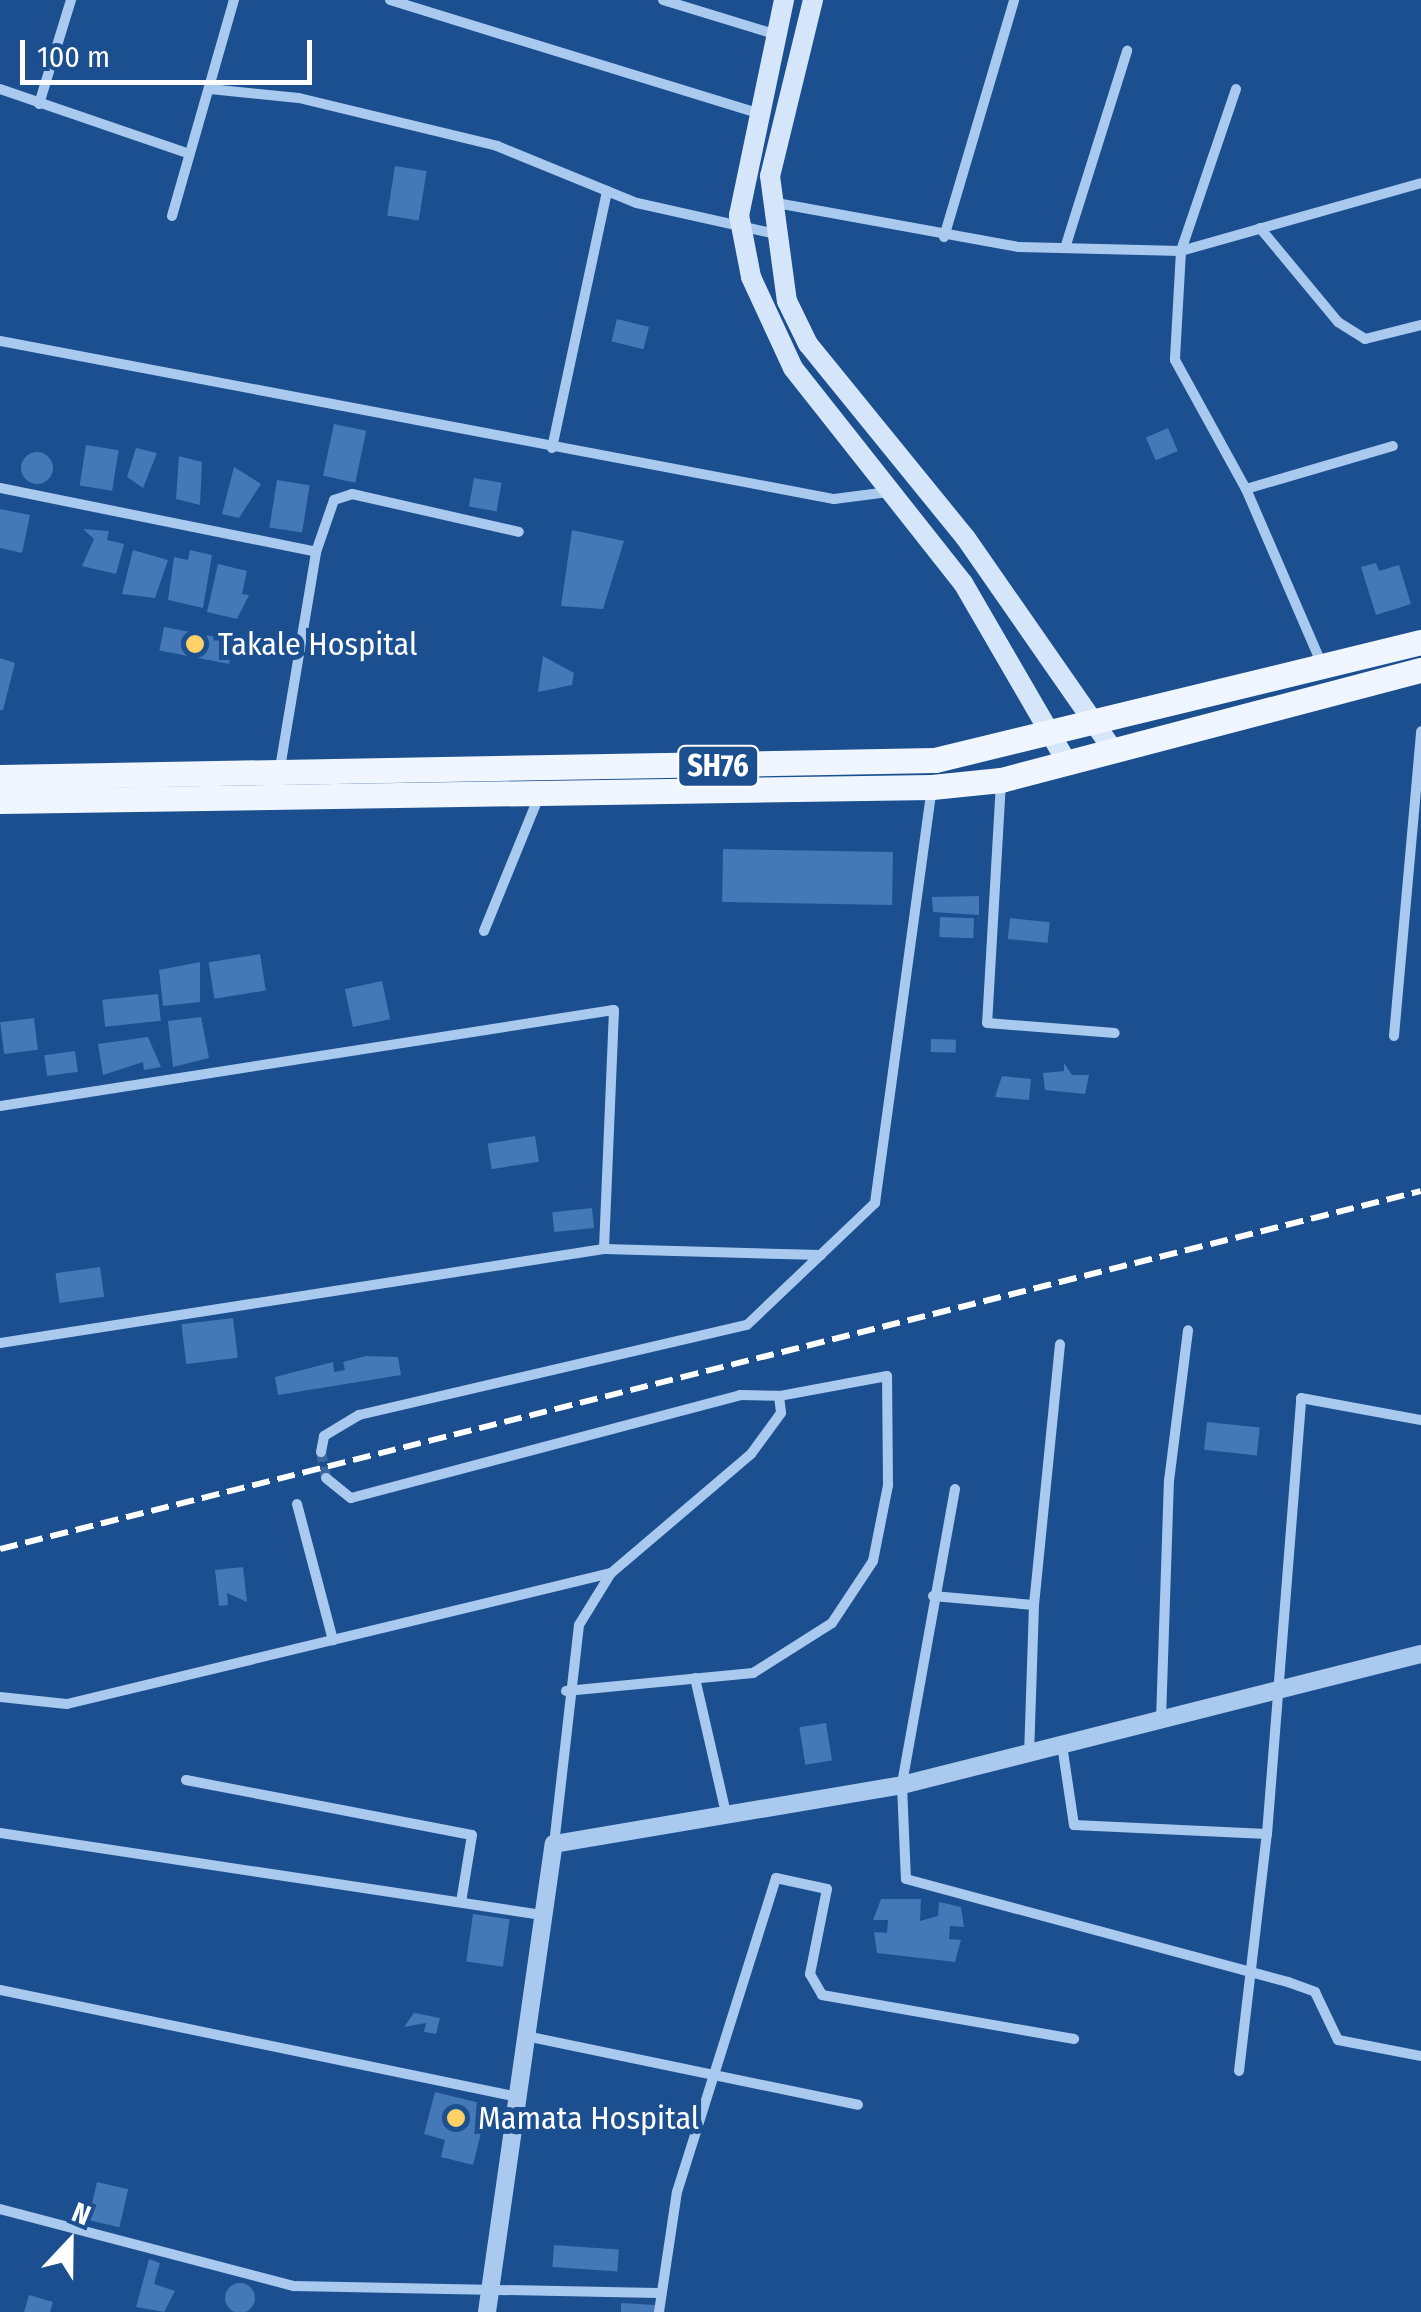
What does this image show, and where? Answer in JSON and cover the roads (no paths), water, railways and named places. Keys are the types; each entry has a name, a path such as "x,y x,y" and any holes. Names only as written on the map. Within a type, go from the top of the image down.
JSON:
{"main road":[{"path":"784,0 755,112 739,232 792,368 973,598 1068,764"},
{"path":"813,0 777,125 769,202 776,270 808,344 1100,723 1114,750"},
{"name":"SH76","path":"0,777 280,768 865,764 936,760 1323,669 1421,642"},
{"name":"SH76","path":"0,802 538,799 932,787 1002,780 1421,670"}],"street":[{"path":"39,104 72,0"},
{"path":"172,216 234,0"},
{"path":"390,0 755,112"},
{"path":"663,0 774,34"},
{"path":"944,236 1014,0"},
{"path":"1065,248 1127,51"},
{"path":"0,89 187,153"},
{"path":"210,89 298,98 497,146 608,191 739,232 771,232"},
{"path":"1236,89 1181,251 1175,360 1246,489 1323,669"},
{"path":"769,202 944,236 1065,248 1181,251 1421,182"},
{"path":"552,448 608,191"},
{"path":"1260,228 1338,322 1365,339 1421,325"},
{"path":"0,341 834,500 890,492"},
{"path":"1246,489 1393,446"},
{"path":"0,488 316,552"},
{"path":"280,768 325,514 352,494 519,532"},
{"path":"1394,1036 1421,731"},
{"path":"1002,780 988,1023 1115,1033"},
{"path":"320,1452 324,1436 359,1414 746,1324 874,1203 932,787"},
{"path":"484,931 538,799"},
{"path":"0,1106 614,1010 604,1249"},
{"path":"0,1343 604,1249 820,1255"},
{"path":"1161,1720 1169,1480 1188,1330"},
{"path":"1029,1753 1034,1605 1060,1344"},
{"path":"326,1478 350,1498 740,1394 778,1396 886,1376 888,1485 873,1561 832,1623 753,1673 566,1690"},
{"path":"487,2312 554,1844 566,1690 578,1625 612,1573 723,1484 770,1432 778,1396"},
{"path":"1239,2071 1267,1834 1301,1398 1421,1420"},
{"path":"955,1489 902,1785 906,1879 1315,1992 1338,2040 1421,2056"},
{"path":"297,1504 334,1640"},
{"path":"0,1698 68,1704 612,1573"},
{"path":"933,1596 1034,1605"},
{"path":"554,1844 902,1785 1421,1654"},
{"path":"695,1678 726,1813"},
{"path":"1062,1744 1074,1824 1267,1834"},
{"path":"186,1780 472,1835 461,1902"},
{"path":"0,1833 542,1916"},
{"path":"660,2312 658,2293 711,2073 776,1878 826,1890 810,1974 822,1995 1074,2039"},
{"path":"0,1990 520,2098"},
{"path":"526,2036 858,2104"},
{"path":"0,2209 294,2286 491,2285 658,2293"}],"tunnel":[{"path":"321,1452 326,1478"}],"railway":[{"path":"0,1549 1421,1191"}],"place":[{"name":"Takale Hospital","path":"195,644"},
{"name":"Mamata Hospital","path":"456,2118"}]}
